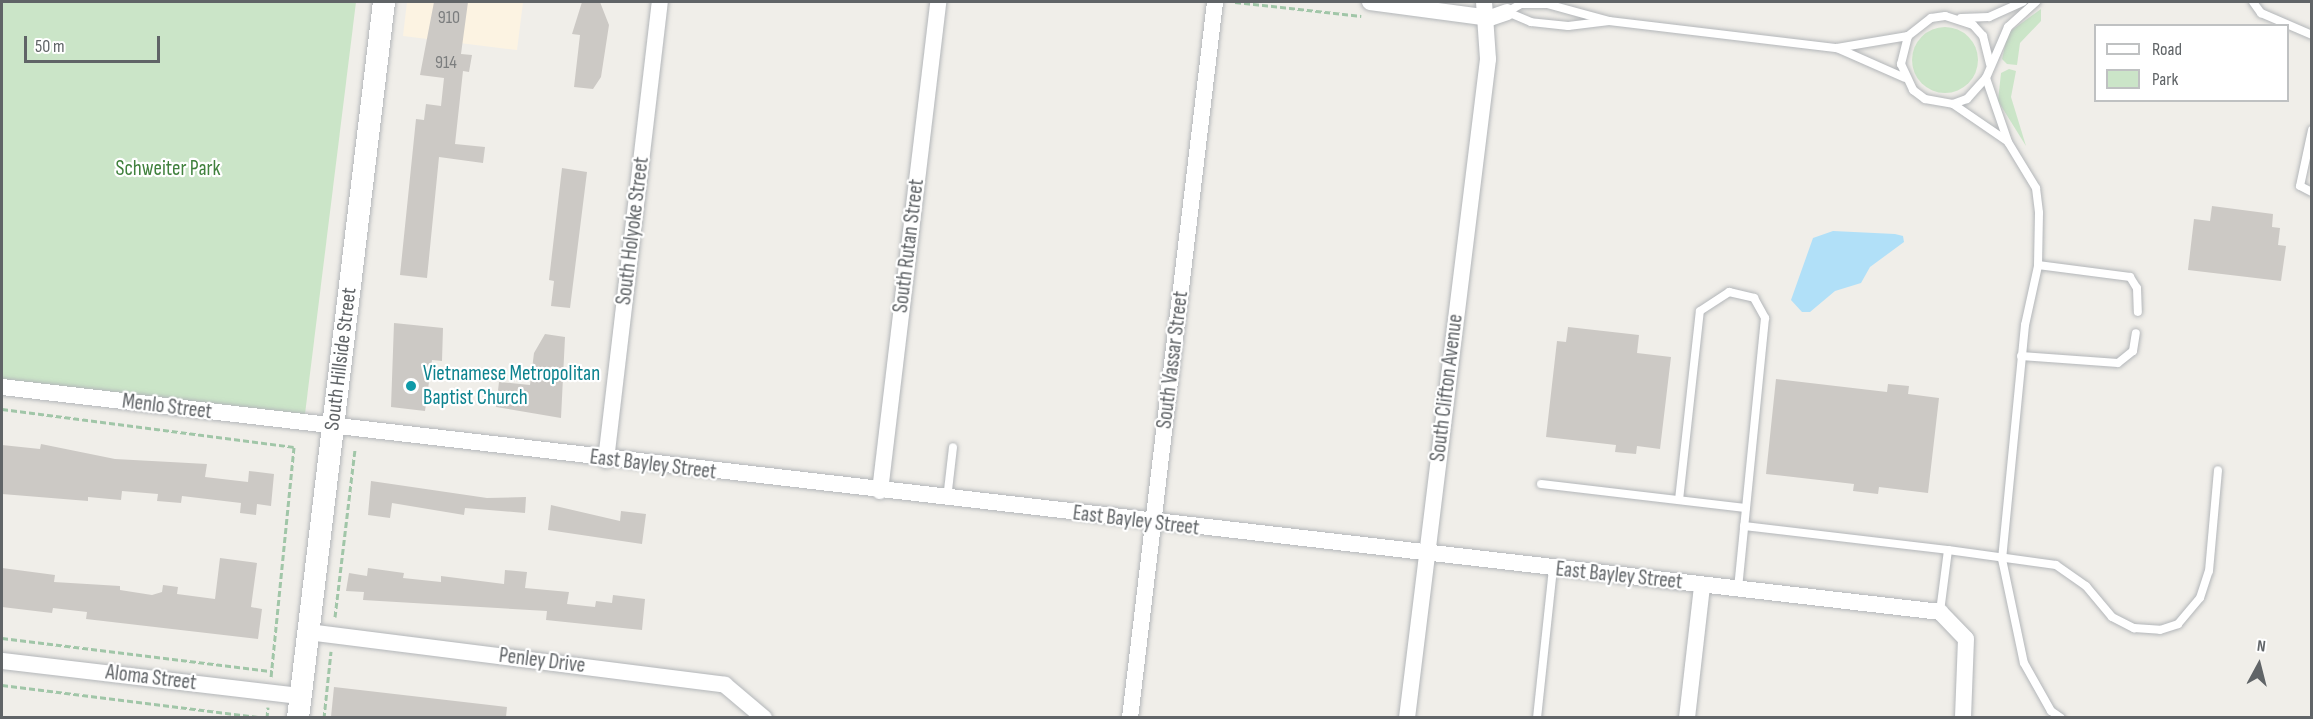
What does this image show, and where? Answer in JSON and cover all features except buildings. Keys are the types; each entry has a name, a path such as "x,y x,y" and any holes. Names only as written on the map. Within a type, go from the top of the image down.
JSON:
{"main road":[{"name":"South Hillside Street","path":"299,707 384,2"}],"street":[{"name":"South Holyoke Street","path":"606,460 660,2"},
{"name":"South Rutan Street","path":"880,491 938,2"},
{"name":"South Vassar Street","path":"1130,717 1215,2"},
{"path":"1368,9 1487,10 1509,7"},
{"name":"South Clifton Avenue","path":"1488,60 1509,7"},
{"name":"South Clifton Avenue","path":"1407,717 1488,60 1487,10"},
{"name":"Menlo Street","path":"2,387 333,427"},
{"name":"East Bayley Street","path":"333,427 1940,612"},
{"path":"1687,717 1702,586"},
{"path":"1940,612 1966,639 1963,717"},
{"name":"Penley Drive","path":"308,632 725,685 764,717"},
{"name":"Aloma Street","path":"2,661 269,692 299,707"}],"lane":[{"path":"1509,7 1521,4 1547,4 1609,21 1837,48 1908,36 1931,18 1989,17 2022,2"},
{"path":"1953,104 1978,90 1986,78 1990,64 2008,27 2036,2"},
{"path":"2253,2 2261,13 2286,24"},
{"path":"1509,7 1531,22 1568,26 1609,21"},
{"path":"1960,18 1983,36 1990,64"},
{"path":"2289,25 2312,35"},
{"path":"1905,78 1901,64 1908,36"},
{"path":"1837,48 1905,78 1925,99 1953,104 2008,142"},
{"path":"1986,78 2008,142 2036,188 2038,265 2021,356 2003,555 2024,663 2045,703 2061,717"},
{"path":"2312,130 2300,186 2312,192"},
{"path":"2038,265 2130,278 2138,288 2138,312"},
{"path":"1679,500 1700,310 1729,292 1754,298 1765,311 1738,589"},
{"path":"2021,356 2118,363 2133,351 2136,333"},
{"path":"947,499 952,447"},
{"path":"1744,525 2003,555 2056,565 2086,586 2112,617 2134,628 2160,630 2178,624 2200,598 2209,571 2218,470"},
{"path":"1541,484 1746,508"},
{"path":"1940,612 1948,550"},
{"path":"1537,717 1553,569"}],"path":[{"path":"1235,2 1368,9"},
{"path":"2,409 294,447 266,717 2,685"},
{"path":"324,717 355,448"},
{"path":"2,638 272,671"}],"shaded area":[{"path":"407,2 523,2 517,50 403,36"}],"green space":[{"name":"Schweiter Park","path":"2,2 356,2 305,414 2,379"},
{"path":"2041,9 2041,21 2020,43 2017,65 2007,64 2002,59 2008,33"},
{"path":"1945,27 1958,30 1968,37 1975,47 1978,60 1975,73 1968,83 1958,90 1945,93 1932,90 1922,83 1915,73 1912,60 1915,47 1922,37 1932,30"},
{"path":"2009,69 2016,71 2011,97 2026,146 1998,101 2001,73"}],"water":[{"path":"1833,231 1895,234 1903,236 1904,242 1870,267 1861,283 1835,291 1810,312 1802,312 1791,300 1813,238"}],"place":[{"name":"Vietnamese Metropolitan Baptist Church","path":"411,386"}]}
